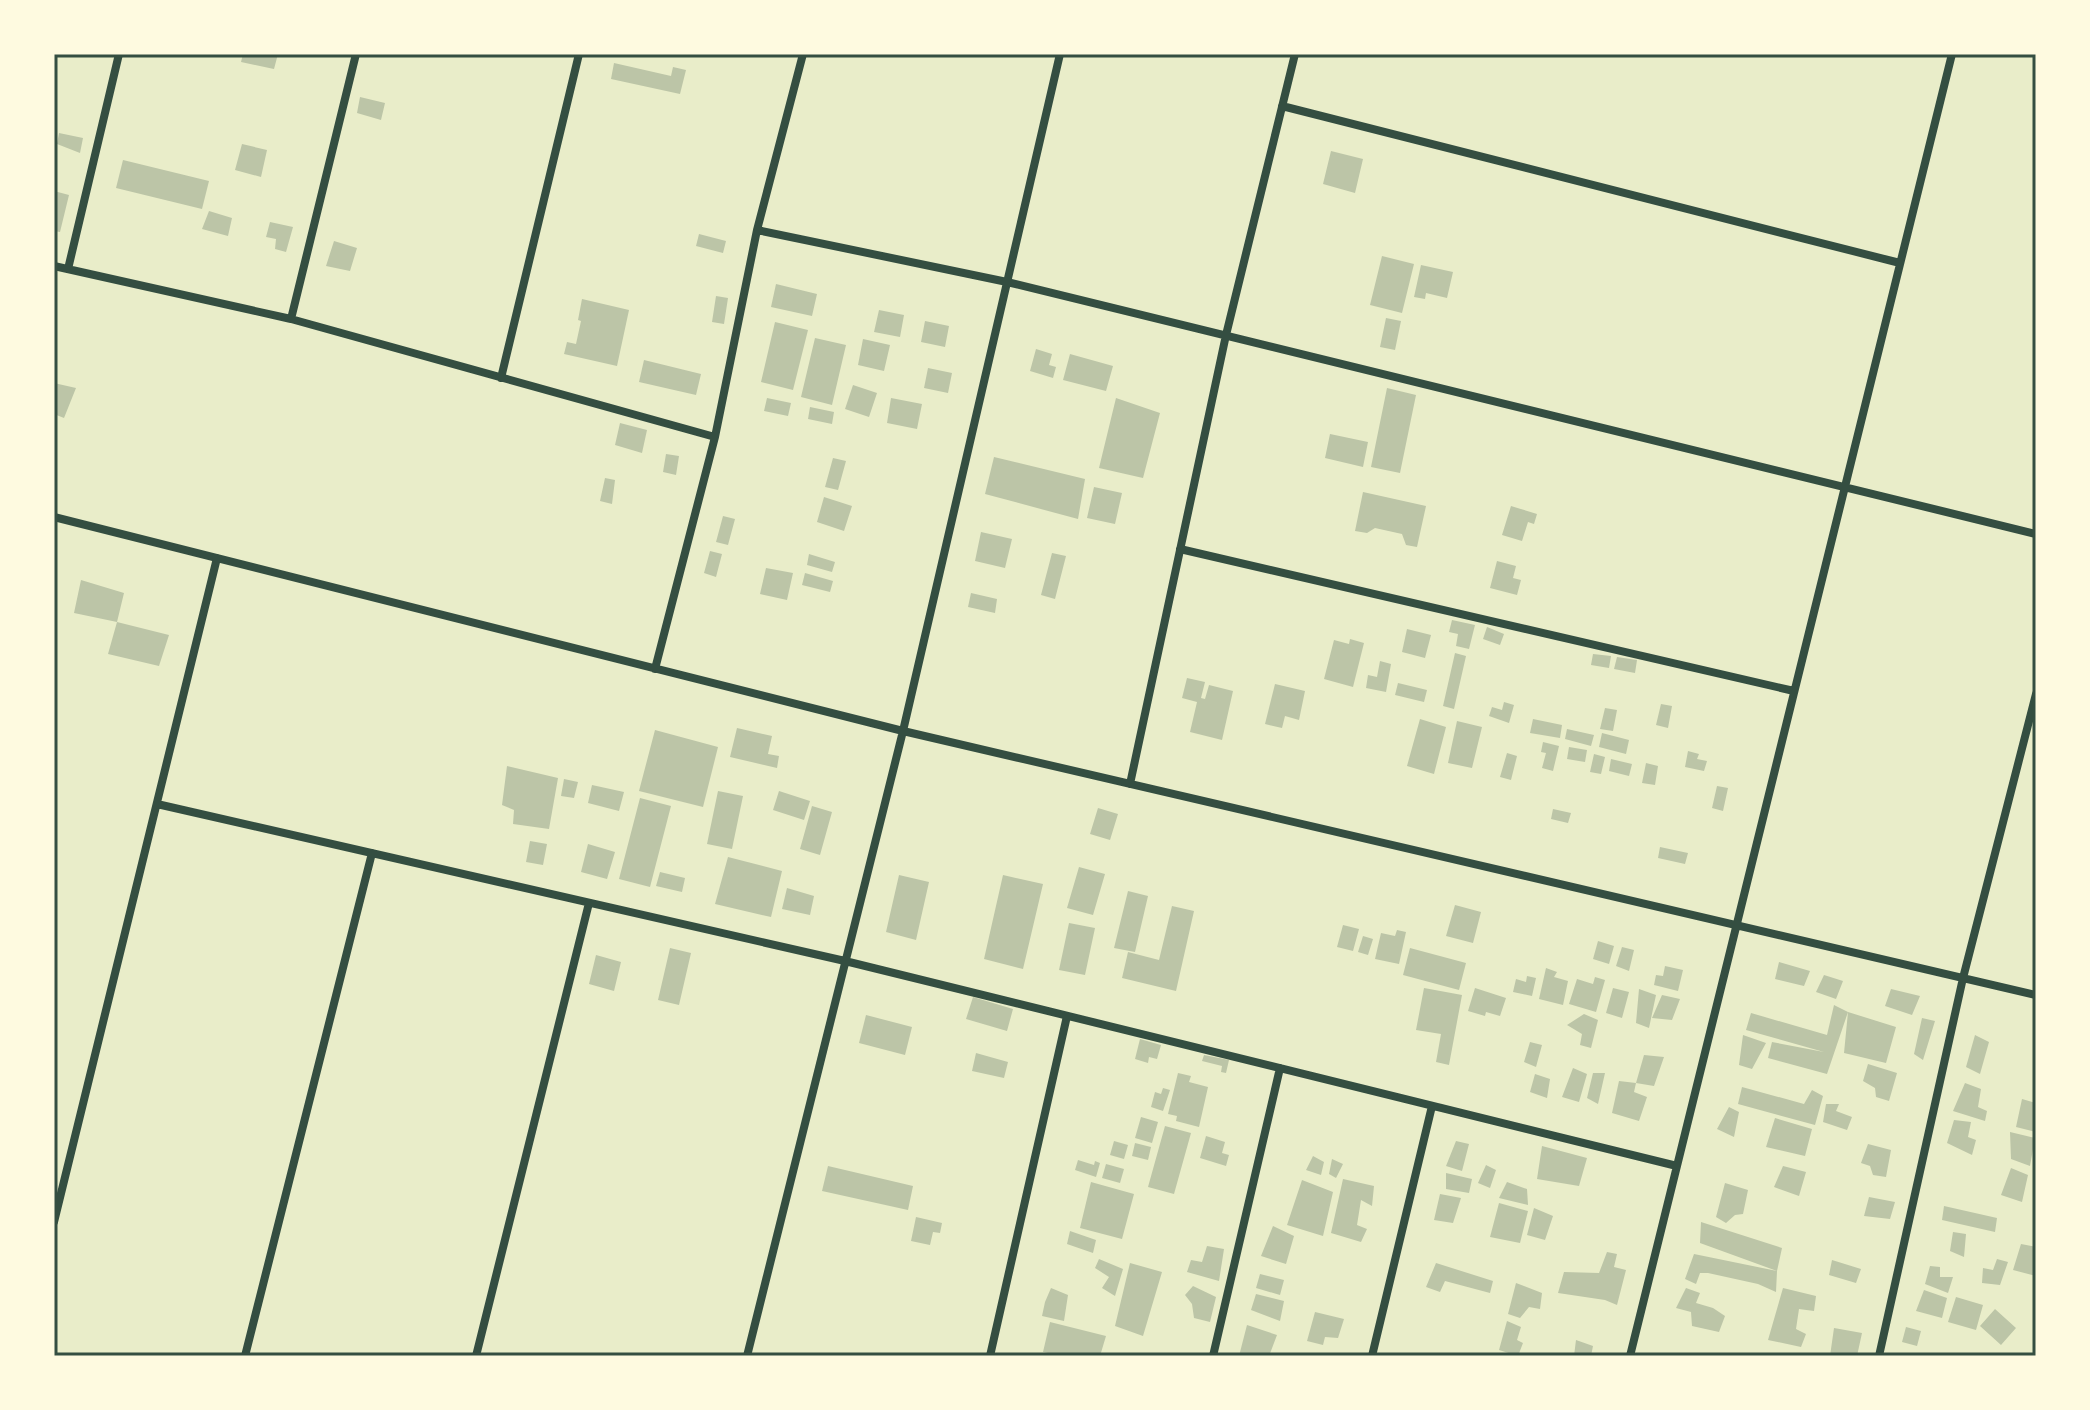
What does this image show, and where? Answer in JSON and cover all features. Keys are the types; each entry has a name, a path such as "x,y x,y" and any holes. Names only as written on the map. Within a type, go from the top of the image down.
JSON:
{"street":[{"path":"68,269 119,54"},
{"path":"291,319 356,54"},
{"path":"501,378 579,54"},
{"path":"655,669 715,437 757,230 803,54"},
{"path":"747,1356 903,731 1060,54"},
{"path":"1130,784 1226,335 1295,54"},
{"path":"1630,1356 1952,54"},
{"path":"1282,106 1900,263"},
{"path":"757,230 1007,282 2036,534"},
{"path":"54,266 291,319 715,437"},
{"path":"54,517 903,731 2036,995"},
{"path":"1180,549 1794,691"},
{"path":"54,1222 217,558"},
{"path":"1879,1356 1963,978 2036,694"},
{"path":"157,804 845,961 1677,1166"},
{"path":"245,1356 372,853"},
{"path":"476,1356 589,903"},
{"path":"990,1356 1067,1016"},
{"path":"1213,1356 1280,1068"},
{"path":"1372,1356 1432,1106"}],"building":[{"path":"243,54 278,54 274,69 241,62"},
{"path":"614,63 671,76 673,67 686,70 680,94 611,79"},
{"path":"360,97 385,103 381,120 357,113"},
{"path":"59,133 83,138 80,153 57,144"},
{"path":"242,144 267,150 261,177 235,170"},
{"path":"1331,151 1363,159 1355,193 1323,184"},
{"path":"123,160 209,181 202,209 116,188"},
{"path":"54,191 69,195 60,232 54,231"},
{"path":"209,211 232,218 228,236 202,229"},
{"path":"270,222 293,227 286,252 275,249 276,239 266,237"},
{"path":"699,234 726,241 723,253 696,246"},
{"path":"334,241 357,248 350,271 326,266"},
{"path":"1382,256 1414,264 1402,313 1370,305"},
{"path":"1421,265 1453,272 1447,298 1426,293 1425,299 1414,297"},
{"path":"776,284 817,294 812,316 771,307"},
{"path":"716,296 728,298 724,324 712,322"},
{"path":"582,299 629,310 617,366 564,354 567,342 576,344"},
{"path":"879,310 904,315 900,337 874,332"},
{"path":"1386,318 1401,321 1395,350 1380,347"},
{"path":"925,321 949,326 945,347 921,342"},
{"path":"775,322 808,330 793,390 761,382"},
{"path":"815,338 846,345 832,405 801,397"},
{"path":"863,339 890,345 884,371 858,365"},
{"path":"1036,349 1052,354 1049,365 1056,367 1053,378 1030,371"},
{"path":"1070,354 1113,366 1106,391 1063,380"},
{"path":"644,360 701,374 696,395 639,382"},
{"path":"928,368 952,373 948,393 924,388"},
{"path":"54,383 76,388 64,418 54,414"},
{"path":"853,385 877,393 869,417 845,409"},
{"path":"1387,388 1416,395 1400,473 1371,467"},
{"path":"767,398 791,403 788,416 764,411"},
{"path":"891,398 922,404 917,429 887,423"},
{"path":"1116,398 1160,413 1143,478 1099,468"},
{"path":"810,407 834,412 832,424 808,419"},
{"path":"620,423 647,430 642,453 615,445"},
{"path":"1330,434 1368,442 1363,467 1325,458"},
{"path":"666,454 679,456 676,475 663,472"},
{"path":"994,457 1085,479 1078,519 985,494"},
{"path":"833,458 846,461 838,490 825,487"},
{"path":"605,478 615,480 612,504 600,501"},
{"path":"1094,487 1122,493 1115,524 1087,518"},
{"path":"1363,492 1426,506 1417,547 1406,545 1402,534 1375,528 1367,533 1355,531"},
{"path":"824,497 852,506 844,531 817,522"},
{"path":"1511,506 1537,514 1534,524 1528,522 1522,541 1502,535"},
{"path":"723,516 735,519 728,545 716,542"},
{"path":"981,532 1012,539 1005,568 975,561"},
{"path":"710,551 722,554 716,577 704,573"},
{"path":"1052,553 1066,556 1055,599 1041,595"},
{"path":"809,554 835,562 832,572 807,565"},
{"path":"1497,561 1516,566 1513,578 1521,580 1517,595 1490,588"},
{"path":"766,568 793,573 787,600 760,594"},
{"path":"805,573 833,581 830,592 802,585"},
{"path":"81,580 124,593 117,622 74,613"},
{"path":"971,593 997,599 995,613 968,607"},
{"path":"1452,620 1475,625 1469,649 1456,646 1458,634 1449,632"},
{"path":"117,622 169,635 159,666 108,654"},
{"path":"1487,627 1504,634 1500,645 1483,639"},
{"path":"1407,629 1431,635 1425,658 1402,652"},
{"path":"1350,639 1364,643 1353,687 1324,679 1334,640 1349,644"},
{"path":"1455,653 1466,656 1454,709 1443,706"},
{"path":"1593,654 1611,656 1609,668 1591,665"},
{"path":"1617,657 1637,660 1635,673 1614,669"},
{"path":"1380,661 1391,664 1386,692 1366,688 1368,675 1377,677"},
{"path":"1187,678 1205,682 1201,698 1205,699 1209,685 1233,691 1222,740 1190,732 1197,702 1182,698"},
{"path":"1398,683 1427,690 1424,702 1395,695"},
{"path":"1275,684 1305,691 1299,720 1285,716 1282,728 1265,724"},
{"path":"1504,702 1514,705 1509,723 1489,716 1492,707 1502,710"},
{"path":"1661,704 1672,706 1668,728 1656,725"},
{"path":"1605,708 1617,710 1613,731 1600,729"},
{"path":"1420,719 1446,727 1434,774 1407,766"},
{"path":"1533,719 1562,725 1560,738 1530,733"},
{"path":"1457,721 1482,727 1472,768 1448,763"},
{"path":"737,728 772,736 768,754 779,756 777,768 730,757"},
{"path":"1567,729 1594,735 1591,746 1565,739"},
{"path":"655,730 718,747 703,807 639,791"},
{"path":"1602,733 1629,740 1626,754 1599,747"},
{"path":"1543,742 1559,746 1553,771 1542,768 1546,753 1541,752"},
{"path":"1569,747 1587,750 1585,762 1567,759"},
{"path":"1688,751 1699,754 1697,759 1707,761 1704,771 1685,767"},
{"path":"1507,753 1517,756 1511,780 1500,777"},
{"path":"1594,754 1605,757 1601,774 1590,772"},
{"path":"1611,759 1632,764 1629,776 1609,771"},
{"path":"1646,763 1658,766 1655,785 1642,783"},
{"path":"507,766 558,778 549,829 513,824 514,810 502,805"},
{"path":"564,779 578,782 574,798 561,796"},
{"path":"592,785 624,792 619,811 588,803"},
{"path":"1717,786 1728,788 1723,811 1712,808"},
{"path":"718,791 743,796 732,849 707,844"},
{"path":"779,791 810,801 804,820 773,810"},
{"path":"640,798 671,806 650,887 619,879"},
{"path":"812,806 832,812 820,855 800,849"},
{"path":"1098,808 1118,814 1110,840 1090,834"},
{"path":"1553,809 1571,813 1568,823 1551,819"},
{"path":"530,841 547,844 543,865 526,862"},
{"path":"588,844 615,852 607,879 581,872"},
{"path":"1660,847 1688,853 1685,864 1658,858"},
{"path":"728,857 782,871 771,917 715,904"},
{"path":"1079,867 1105,874 1093,915 1067,908"},
{"path":"660,872 685,878 682,892 656,886"},
{"path":"899,875 929,882 916,940 886,932"},
{"path":"1003,875 1043,884 1023,969 984,959"},
{"path":"787,888 814,896 810,915 782,909"},
{"path":"1128,891 1148,896 1135,952 1114,948"},
{"path":"1455,905 1481,912 1473,943 1446,936"},
{"path":"1172,906 1194,911 1176,991 1122,978 1128,952 1159,960"},
{"path":"1069,923 1095,928 1085,975 1059,970"},
{"path":"1343,925 1359,929 1353,951 1337,947"},
{"path":"1397,930 1406,932 1399,964 1375,959 1381,933 1395,936"},
{"path":"1363,936 1373,939 1368,955 1358,952"},
{"path":"1598,941 1614,946 1609,964 1593,959"},
{"path":"1622,947 1634,950 1629,971 1616,966"},
{"path":"670,948 691,953 679,1005 658,1000"},
{"path":"1410,948 1466,963 1459,990 1403,975"},
{"path":"596,955 621,962 614,991 589,984"},
{"path":"1779,962 1810,971 1804,986 1775,979"},
{"path":"1665,966 1683,970 1678,991 1654,985 1656,975 1663,976"},
{"path":"1546,968 1557,972 1554,977 1568,981 1563,1005 1539,999"},
{"path":"1824,975 1843,981 1836,999 1816,992"},
{"path":"1527,976 1536,978 1532,996 1513,992 1516,979 1526,982"},
{"path":"1595,977 1605,980 1596,1012 1569,1004 1577,979 1593,984"},
{"path":"1424,988 1462,995 1449,1065 1436,1062 1441,1034 1416,1030"},
{"path":"1475,988 1506,998 1500,1016 1468,1011"},
{"path":"1613,988 1629,992 1622,1018 1606,1013"},
{"path":"1639,989 1656,995 1649,1028 1636,1023"},
{"path":"1891,989 1920,996 1912,1015 1885,1006"},
{"path":"1662,995 1680,999 1672,1020 1652,1018"},
{"path":"973,997 1013,1009 1007,1031 966,1019"},
{"path":"1834,1005 1848,1012 1827,1074 1768,1058 1772,1042 1824,1052 1746,1030 1751,1013 1827,1035"},
{"path":"1848,1012 1896,1027 1886,1063 1844,1053"},
{"path":"1584,1014 1598,1020 1591,1048 1580,1045 1582,1034 1567,1025"},
{"path":"866,1015 912,1027 905,1055 859,1043"},
{"path":"1922,1018 1935,1021 1923,1060 1914,1054"},
{"path":"1743,1035 1766,1043 1752,1069 1739,1065"},
{"path":"1975,1035 1989,1042 1980,1074 1966,1067"},
{"path":"1140,1039 1161,1045 1157,1059 1149,1057 1148,1063 1135,1059"},
{"path":"1530,1042 1542,1045 1536,1067 1524,1062"},
{"path":"976,1053 1008,1062 1004,1078 972,1071"},
{"path":"1204,1055 1229,1060 1226,1073 1221,1072 1222,1066 1202,1061"},
{"path":"1644,1055 1664,1057 1654,1086 1636,1083"},
{"path":"1868,1064 1897,1073 1889,1101 1876,1097 1875,1088 1863,1081"},
{"path":"1573,1068 1587,1074 1579,1102 1562,1097"},
{"path":"1178,1073 1191,1076 1189,1082 1208,1087 1199,1127 1176,1121 1177,1116 1168,1114"},
{"path":"1593,1073 1605,1073 1598,1104 1587,1098"},
{"path":"1535,1074 1550,1079 1547,1098 1530,1092"},
{"path":"1619,1081 1636,1083 1634,1092 1647,1097 1639,1121 1612,1113"},
{"path":"1965,1083 1981,1089 1978,1107 1987,1111 1985,1121 1953,1111"},
{"path":"1742,1087 1804,1104 1812,1090 1823,1096 1815,1125 1738,1104"},
{"path":"1163,1088 1170,1090 1163,1111 1151,1107 1155,1092 1161,1094"},
{"path":"2022,1099 2036,1103 2036,1132 2016,1127"},
{"path":"1826,1104 1839,1104 1836,1111 1852,1117 1847,1130 1823,1122"},
{"path":"1729,1107 1739,1112 1734,1137 1717,1129"},
{"path":"1141,1117 1158,1122 1152,1143 1135,1138"},
{"path":"1775,1118 1812,1129 1805,1156 1766,1147"},
{"path":"1954,1120 1971,1122 1968,1137 1976,1140 1972,1155 1947,1143"},
{"path":"1165,1126 1191,1133 1174,1194 1148,1187"},
{"path":"2010,1132 2035,1138 2030,1166 2011,1159"},
{"path":"1206,1136 1225,1142 1222,1153 1229,1155 1226,1166 1200,1158"},
{"path":"1114,1141 1128,1145 1124,1159 1110,1155"},
{"path":"1456,1141 1469,1144 1462,1171 1446,1166"},
{"path":"1135,1143 1151,1147 1148,1160 1132,1156"},
{"path":"1868,1144 1891,1150 1886,1177 1873,1175 1870,1166 1861,1163"},
{"path":"1542,1146 1587,1158 1579,1186 1537,1179"},
{"path":"1313,1156 1324,1162 1321,1175 1306,1170"},
{"path":"1332,1159 1343,1164 1336,1178 1329,1174"},
{"path":"1078,1160 1094,1165 1095,1161 1100,1163 1096,1177 1075,1170"},
{"path":"1106,1164 1124,1169 1120,1183 1102,1178"},
{"path":"1486,1165 1496,1170 1490,1188 1478,1183"},
{"path":"828,1166 913,1186 908,1210 822,1191"},
{"path":"1783,1166 1806,1172 1799,1196 1774,1187"},
{"path":"2011,1168 2028,1175 2022,1202 2001,1195"},
{"path":"1446,1173 1472,1179 1469,1193 1446,1189"},
{"path":"1343,1179 1374,1186 1372,1206 1361,1200 1357,1225 1367,1229 1361,1242 1331,1233"},
{"path":"1302,1180 1333,1192 1323,1236 1287,1225"},
{"path":"1091,1182 1134,1194 1122,1239 1080,1228"},
{"path":"1507,1182 1527,1189 1528,1205 1499,1198"},
{"path":"1725,1183 1748,1190 1743,1214 1735,1215 1726,1223 1716,1217"},
{"path":"1440,1194 1461,1198 1453,1223 1434,1220"},
{"path":"1869,1197 1895,1202 1890,1219 1864,1216"},
{"path":"1499,1203 1528,1211 1520,1243 1490,1237"},
{"path":"1944,1206 1997,1218 1995,1232 1942,1220"},
{"path":"1534,1208 1553,1216 1545,1240 1527,1235"},
{"path":"916,1217 942,1223 940,1233 933,1232 930,1245 911,1241"},
{"path":"1701,1222 1782,1248 1777,1271 1700,1243"},
{"path":"1273,1226 1294,1236 1286,1264 1261,1256"},
{"path":"1070,1231 1096,1240 1093,1253 1067,1244"},
{"path":"1953,1232 1966,1234 1964,1257 1950,1251"},
{"path":"2021,1244 2036,1247 2036,1276 2013,1270"},
{"path":"1207,1246 1224,1249 1219,1281 1187,1272 1191,1260 1202,1262"},
{"path":"1607,1252 1617,1254 1614,1267 1626,1270 1617,1305 1605,1300 1558,1293 1564,1272 1599,1273"},
{"path":"1694,1254 1777,1271 1776,1292 1758,1284 1708,1273 1700,1273 1696,1284 1685,1279"},
{"path":"1099,1259 1123,1269 1115,1296 1102,1288 1109,1277 1095,1268"},
{"path":"1997,1259 2008,1262 2000,1285 1982,1283 1983,1268 1993,1270"},
{"path":"1832,1260 1861,1269 1856,1283 1829,1275"},
{"path":"1130,1263 1162,1272 1143,1336 1115,1326"},
{"path":"1436,1263 1493,1281 1490,1293 1445,1281 1440,1292 1426,1287"},
{"path":"1930,1266 1940,1267 1940,1277 1953,1277 1948,1293 1925,1284"},
{"path":"1260,1274 1284,1280 1280,1295 1256,1288"},
{"path":"1516,1283 1542,1293 1540,1309 1529,1307 1520,1318 1508,1314"},
{"path":"1193,1286 1216,1297 1210,1322 1194,1318 1192,1304 1185,1295"},
{"path":"1051,1288 1068,1295 1064,1321 1042,1316"},
{"path":"1686,1288 1700,1293 1696,1303 1725,1316 1719,1332 1692,1326 1691,1312 1676,1308"},
{"path":"1783,1288 1816,1296 1814,1311 1799,1309 1796,1329 1806,1334 1801,1347 1768,1340"},
{"path":"1924,1290 1947,1298 1942,1318 1916,1311"},
{"path":"1256,1294 1284,1301 1280,1321 1251,1310"},
{"path":"1956,1297 1983,1305 1976,1330 1948,1322"},
{"path":"1995,1309 2016,1328 2001,1345 1980,1326"},
{"path":"1315,1312 1344,1319 1338,1338 1325,1337 1323,1345 1307,1341"},
{"path":"1507,1321 1521,1327 1517,1340 1523,1343 1518,1356 1499,1350"},
{"path":"1050,1322 1106,1336 1100,1356 1063,1356 1043,1352"},
{"path":"1247,1325 1277,1335 1269,1356 1239,1356"},
{"path":"1906,1327 1921,1331 1917,1346 1902,1342"},
{"path":"1834,1328 1862,1333 1857,1356 1830,1356"},
{"path":"1576,1340 1593,1346 1591,1356 1574,1356"}]}
